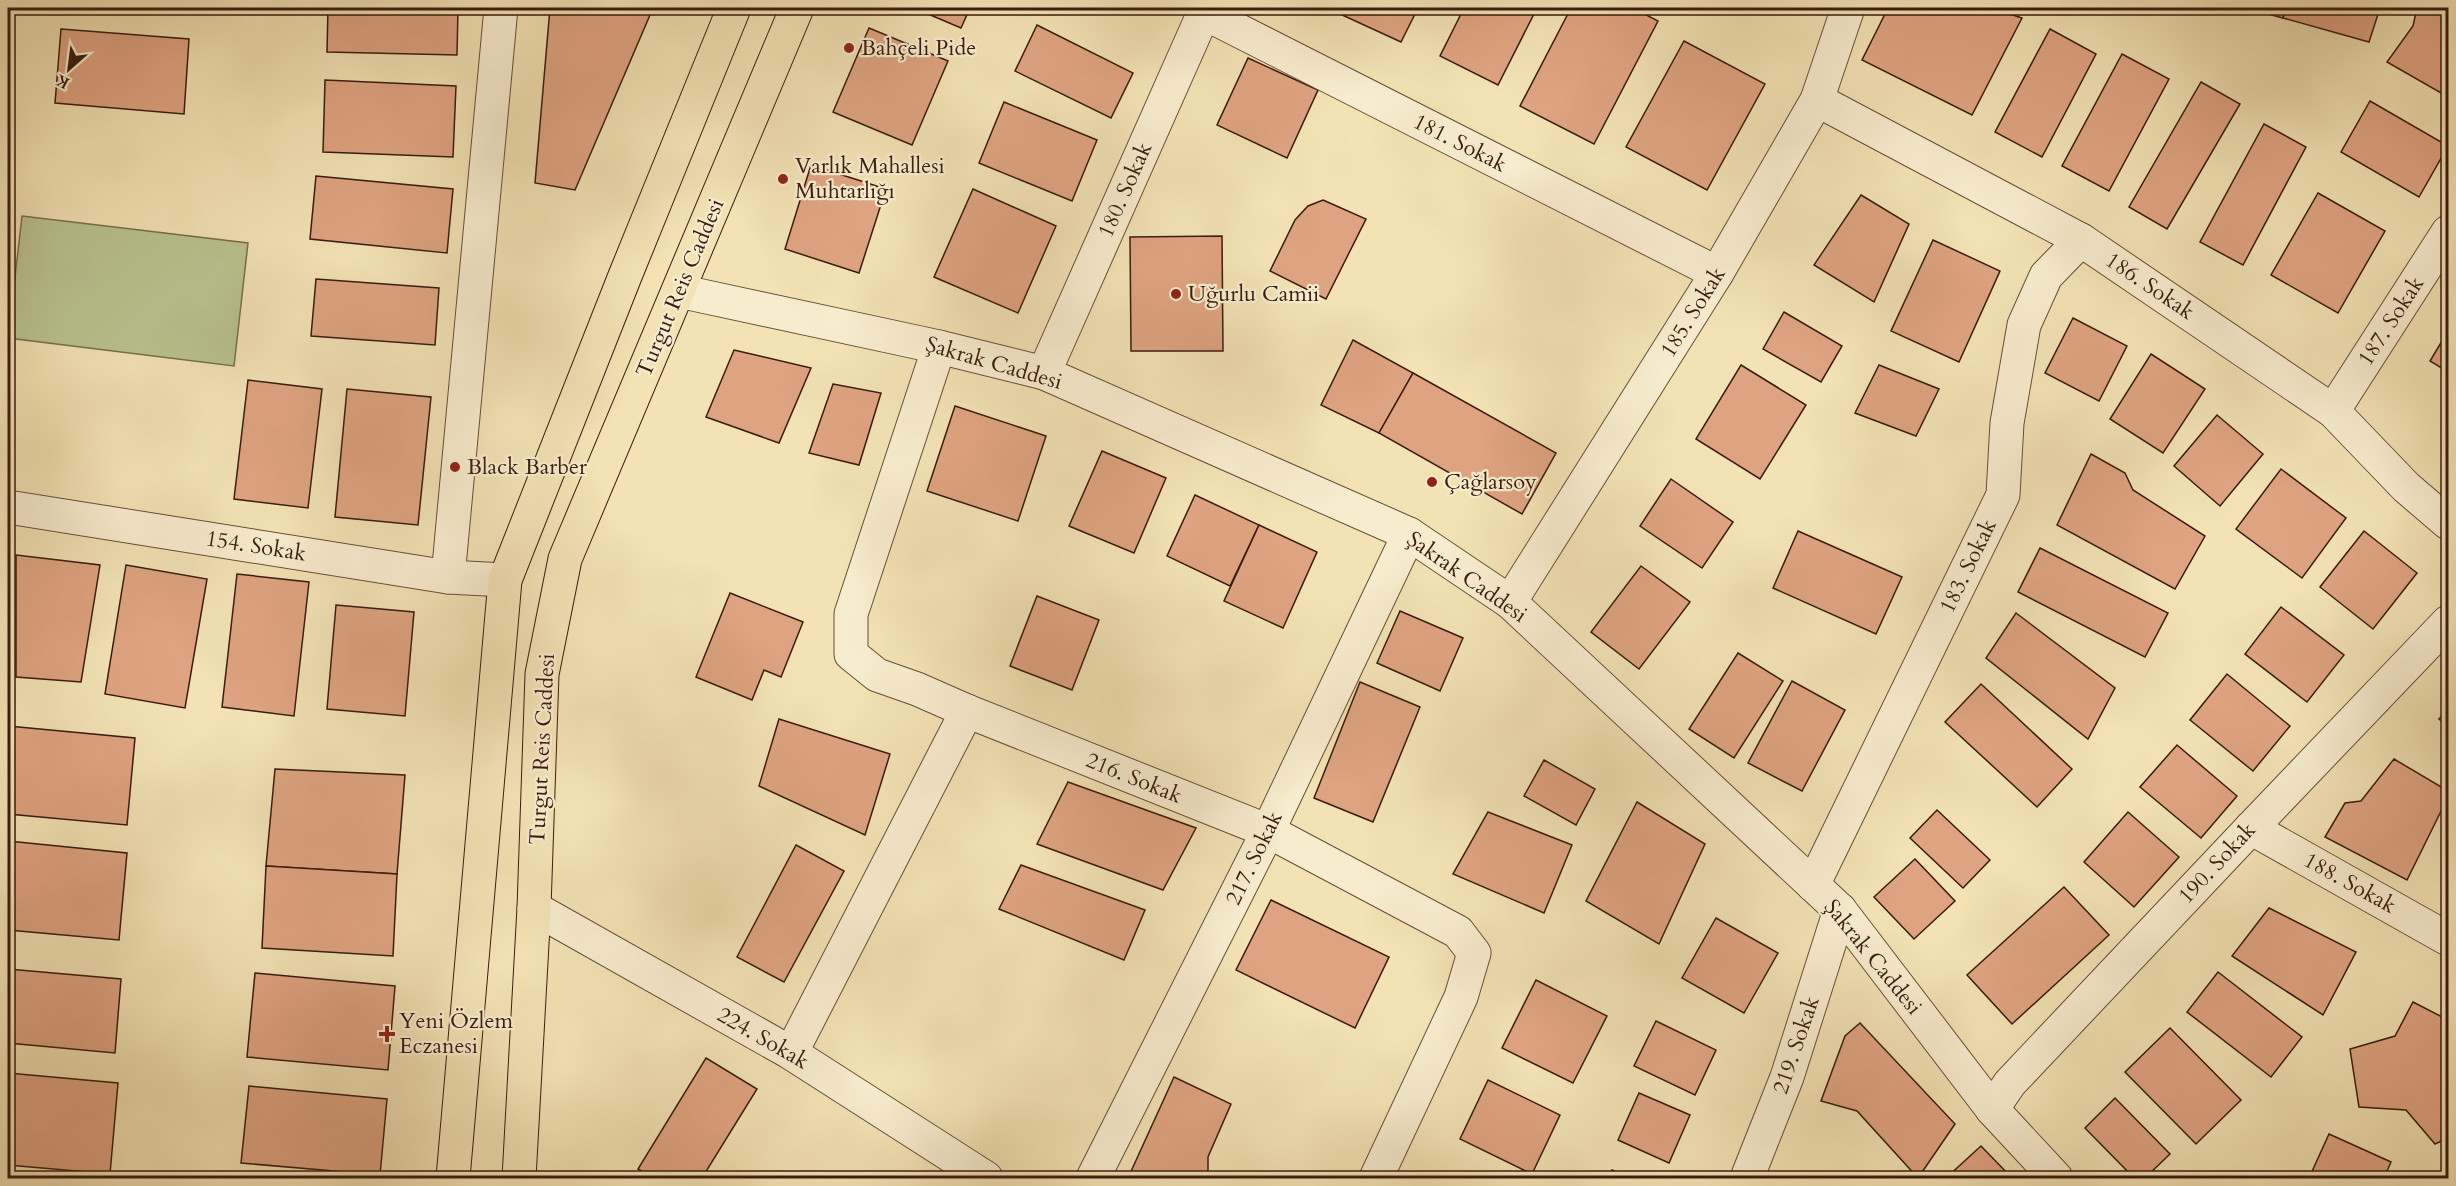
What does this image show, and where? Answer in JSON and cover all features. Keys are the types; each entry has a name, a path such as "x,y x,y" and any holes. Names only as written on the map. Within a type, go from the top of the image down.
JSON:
{"main road":[{"path":"453,1179 506,580 734,8"},
{"name":"Turgut Reis Caddesi","path":"519,1179 534,908 542,674 565,559 797,8"}],"street":[{"path":"448,577 501,8"},
{"name":"185. Sokak","path":"1510,602 1717,273 1817,100 1848,8"},
{"name":"181. Sokak","path":"1205,10 1717,273"},
{"name":"180. Sokak","path":"1044,373 1205,10"},
{"name":"186. Sokak","path":"1817,100 2081,240 2333,411 2406,487 2448,523"},
{"name":"187. Sokak","path":"2333,411 2448,232"},
{"name":"183. Sokak","path":"1813,885 2003,495 2007,423 2024,325 2046,276 2081,240"},
{"name":"Şakrak Caddesi","path":"679,291 939,347 1044,373 1409,534 1510,602 1840,910 1992,1109 2056,1179"},
{"name":"216. Sokak","path":"939,347 851,614 851,654 877,675 917,689 1268,831 1458,932 1474,953 1461,997 1376,1179"},
{"name":"154. Sokak","path":"8,507 448,577 506,580"},
{"name":"217. Sokak","path":"1093,1179 1268,831 1409,534"},
{"name":"190. Sokak","path":"1992,1109 2010,1083 2448,622"},
{"path":"791,1053 968,711"},
{"name":"188. Sokak","path":"2251,828 2448,939"},
{"name":"224. Sokak","path":"534,908 791,1053 986,1179"},
{"name":"219. Sokak","path":"1747,1179 1787,1077 1840,910"}],"green space":[{"path":"22,216 248,243 234,366 8,338"}],"building":[{"path":"328,8 458,8 457,55 327,52"},
{"path":"550,8 653,8 575,190 535,183"},
{"path":"914,8 970,8 961,28"},
{"path":"1327,8 1418,8 1401,42"},
{"path":"1464,8 1537,8 1498,85 1440,56"},
{"path":"1571,8 1633,8 1658,21 1594,144 1520,106"},
{"path":"1888,8 1991,8 2022,18 1972,115 1862,60"},
{"path":"2246,8 2286,8 2283,18"},
{"path":"2286,8 2380,8 2369,42 2283,18"},
{"path":"2417,8 2448,8 2448,97 2387,62 2413,26"},
{"path":"1037,25 1133,73 1111,118 1015,71"},
{"path":"869,28 948,61 912,145 833,112"},
{"path":"61,29 189,39 184,114 55,103"},
{"path":"2050,29 2096,54 2042,157 1995,132"},
{"path":"1684,41 1765,84 1707,190 1626,147"},
{"path":"2122,54 2169,79 2109,191 2062,166"},
{"path":"1248,58 1318,90 1287,158 1217,125"},
{"path":"325,80 456,86 453,157 323,152"},
{"path":"2201,82 2240,104 2167,229 2129,207"},
{"path":"2370,101 2448,146 2419,197 2341,152"},
{"path":"1004,102 1097,140 1072,201 979,163"},
{"path":"2264,124 2306,147 2243,265 2200,242"},
{"path":"811,165 886,189 859,273 785,249"},
{"path":"316,176 453,189 447,253 310,239"},
{"path":"973,189 1056,226 1018,313 934,277"},
{"path":"2318,193 2385,231 2338,313 2271,275"},
{"path":"1861,195 1909,224 1874,302 1814,265"},
{"path":"1323,200 1366,219 1326,299 1270,271 1295,220 1308,206"},
{"name":"Uğurlu Camii","path":"1222,236 1223,351 1131,351 1130,237"},
{"path":"1933,240 2000,271 1959,362 1891,331"},
{"path":"316,279 439,288 435,345 311,336"},
{"path":"1784,312 1842,346 1821,382 1763,349"},
{"path":"2073,318 2127,346 2099,401 2045,373"},
{"path":"2448,331 2448,372 2430,361"},
{"path":"1353,340 1413,373 1379,433 1321,405"},
{"path":"734,350 811,368 779,443 706,417"},
{"path":"2151,354 2205,389 2163,453 2110,419"},
{"path":"1741,365 1806,405 1760,479 1696,439"},
{"path":"1879,365 1939,389 1916,436 1855,413"},
{"path":"1413,373 1556,453 1522,514 1379,433"},
{"path":"248,380 322,389 308,508 234,499"},
{"path":"833,384 881,393 859,465 809,453"},
{"path":"347,389 431,397 418,525 335,517"},
{"path":"955,406 1046,436 1018,521 927,491"},
{"path":"2217,415 2263,454 2220,506 2174,466"},
{"path":"1102,451 1166,478 1134,553 1069,526"},
{"path":"2091,454 2125,473 2133,490 2205,536 2175,589 2057,525"},
{"path":"2281,469 2346,518 2302,578 2236,529"},
{"path":"1671,479 1733,522 1702,568 1640,526"},
{"path":"1195,495 1259,525 1230,586 1167,556"},
{"path":"1259,525 1317,552 1283,628 1224,601"},
{"path":"1798,531 1902,577 1876,634 1773,588"},
{"path":"2364,531 2417,573 2373,629 2320,587"},
{"path":"2040,548 2168,613 2145,657 2018,592"},
{"path":"16,555 100,565 81,682 16,677"},
{"path":"126,565 207,579 185,708 105,694"},
{"path":"1641,566 1690,602 1639,669 1591,632"},
{"path":"237,574 309,582 294,716 222,707"},
{"path":"730,593 803,622 781,677 764,670 752,700 696,677"},
{"path":"1037,596 1099,620 1072,690 1010,666"},
{"path":"336,605 414,612 405,716 327,709"},
{"path":"2281,607 2344,655 2307,702 2245,654"},
{"path":"1400,611 1463,638 1440,691 1377,663"},
{"path":"2016,613 2115,688 2088,739 1986,658"},
{"path":"1738,653 1783,681 1734,758 1689,729"},
{"path":"2227,674 2290,726 2253,771 2190,720"},
{"path":"1792,681 1845,710 1802,791 1748,763"},
{"path":"1360,682 1420,707 1373,822 1314,798"},
{"path":"1981,684 2072,769 2037,807 1945,722"},
{"path":"2448,707 2448,726 2439,719"},
{"path":"779,719 890,754 865,835 759,786"},
{"path":"8,726 135,738 127,825 8,814"},
{"path":"2177,745 2237,796 2201,838 2140,787"},
{"path":"2394,759 2448,791 2448,797 2407,880 2325,837 2345,803 2361,801"},
{"path":"1544,760 1595,789 1576,825 1524,796"},
{"path":"275,769 405,775 397,874 266,866"},
{"path":"1068,782 1196,828 1163,890 1037,844"},
{"path":"1637,802 1705,844 1659,944 1586,901"},
{"path":"1937,810 1990,860 1963,888 1910,838"},
{"path":"1488,812 1572,845 1544,913 1453,874"},
{"path":"2128,812 2179,857 2134,907 2084,862"},
{"path":"8,841 127,853 119,940 8,930"},
{"path":"796,845 844,871 784,982 737,957"},
{"path":"1915,859 1955,901 1914,939 1874,897"},
{"path":"1021,865 1145,910 1124,960 999,909"},
{"path":"266,866 397,874 393,956 262,948"},
{"path":"2064,887 2109,935 2012,1024 1967,975"},
{"path":"1271,900 1389,957 1355,1028 1236,970"},
{"path":"2269,908 2356,952 2323,1015 2232,956"},
{"path":"1716,918 1778,953 1744,1013 1682,978"},
{"path":"8,969 121,979 115,1053 8,1043"},
{"path":"2218,972 2302,1037 2271,1077 2187,1012"},
{"path":"255,973 395,986 388,1070 247,1057"},
{"path":"1536,980 1607,1016 1573,1083 1502,1048"},
{"path":"2413,1002 2448,1020 2448,1138 2435,1144 2406,1110 2359,1107 2350,1049 2395,1036"},
{"path":"1656,1021 1716,1050 1695,1095 1634,1066"},
{"path":"1860,1023 1955,1124 1918,1178 1857,1111 1821,1101 1845,1036"},
{"path":"2170,1028 2241,1100 2196,1144 2125,1072"},
{"path":"706,1058 757,1089 702,1178 654,1178 638,1169"},
{"path":"8,1073 118,1083 110,1174 8,1165"},
{"path":"1174,1077 1231,1104 1208,1157 1208,1170 1203,1178 1128,1178"},
{"path":"1488,1080 1560,1115 1532,1174 1460,1139"},
{"path":"249,1086 387,1099 380,1175 241,1163"},
{"path":"1639,1093 1690,1115 1669,1163 1618,1140"},
{"path":"2115,1098 2170,1154 2145,1178 2134,1178 2085,1128"},
{"path":"2329,1134 2391,1162 2384,1178 2309,1178"},
{"path":"1981,1146 2012,1178 1946,1178"},
{"path":"1612,1170 1630,1178 1608,1178"}],"place":[{"name":"Bahçeli Pide","path":"849,48"},
{"name":"Varlık Mahallesi Muhtarlığı","path":"783,179"},
{"name":"Uğurlu Camii","path":"1176,294"},
{"name":"Black Barber","path":"455,467"},
{"name":"Çağlarsoy","path":"1432,482"},
{"name":"Yeni Özlem Eczanesi","path":"387,1034"}]}
